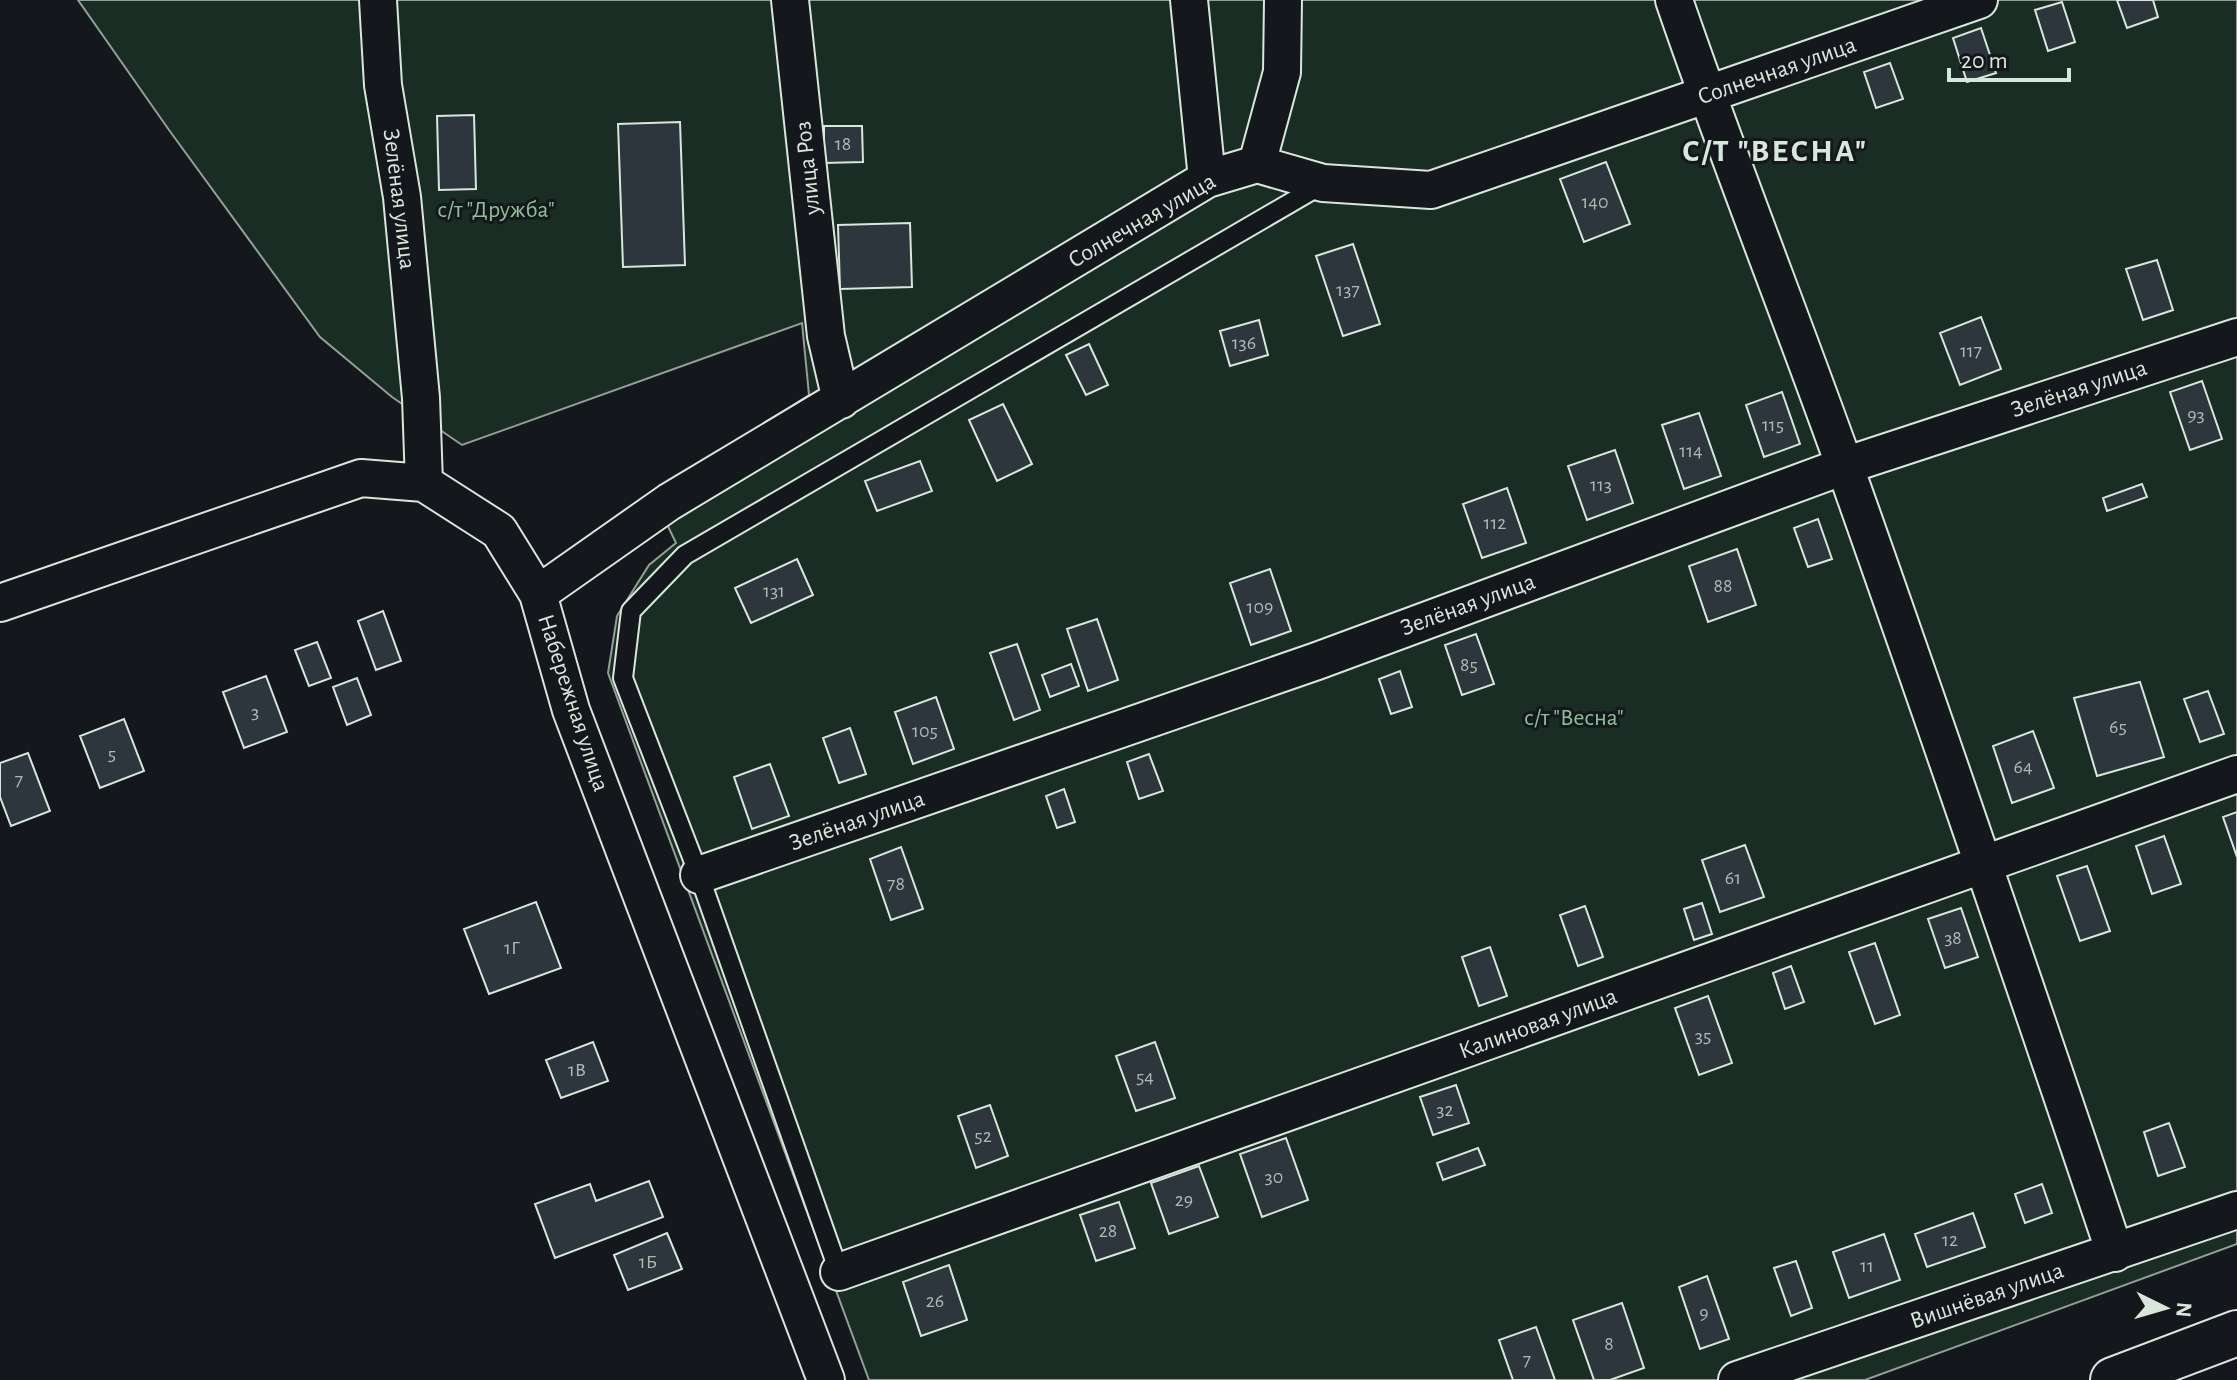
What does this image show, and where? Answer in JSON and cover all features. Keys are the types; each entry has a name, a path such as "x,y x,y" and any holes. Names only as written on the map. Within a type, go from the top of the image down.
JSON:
{"street":[{"name":"Зелёная улица","path":"378,0 383,85 402,197 421,398 424,483"},
{"name":"улица Роз","path":"790,0 826,336 841,400"},
{"path":"1189,0 1207,179"},
{"path":"1257,164 1282,72 1283,0"},
{"path":"1674,0 1844,466 2115,1253"},
{"name":"Солнечная улица","path":"538,594 669,502 1207,179 1257,164 1323,183 1431,190 1979,0"},
{"name":"Зелёная улица","path":"699,875 1317,661 1844,466 2237,337"},
{"name":"Набережная улица","path":"0,603 361,478 424,483 499,531 538,594 571,710 826,1380"},
{"name":"Калиновая улица","path":"839,1272 2237,774"},
{"name":"Вишнёвая улица","path":"1737,1380 2237,1210"},
{"path":"2113,1380 2237,1333"}],"lane":[{"path":"839,1272 699,875 623,678 631,611 685,555 1323,183"}],"green space":[{"name":"с/т \"Весна\"","path":"78,0 2237,0 2237,1244 1865,1380 869,1380 608,673 617,616 649,565 676,543 653,495 809,395 802,323 462,445 392,397 320,337"}],"building":[{"path":"2117,0 2153,0 2158,17 2127,28"},
{"path":"2062,2 2075,42 2048,51 2035,10"},
{"path":"1981,28 1996,73 1967,82 1953,38"},
{"path":"1890,63 1903,99 1876,108 1864,72"},
{"path":"474,115 476,189 439,190 437,116"},
{"path":"680,122 685,265 623,267 618,124"},
{"path":"824,126 862,126 863,162 824,163"},
{"path":"1606,162 1630,224 1584,242 1560,179"},
{"path":"910,223 912,287 840,289 838,225"},
{"path":"1353,244 1380,324 1343,336 1316,256"},
{"path":"2157,260 2173,310 2143,320 2126,269"},
{"path":"1981,317 2001,369 1960,385 1940,333"},
{"path":"1259,320 1268,355 1230,366 1220,331"},
{"path":"1089,344 1108,385 1086,395 1066,355"},
{"path":"2202,381 2222,439 2190,450 2170,392"},
{"path":"1782,392 1800,444 1764,457 1746,405"},
{"path":"1003,404 1032,464 997,481 969,420"},
{"path":"1699,413 1721,476 1684,489 1662,425"},
{"path":"1615,450 1633,503 1587,520 1568,466"},
{"path":"920,461 932,491 877,511 865,481"},
{"path":"2142,484 2147,497 2107,511 2103,498"},
{"path":"1507,488 1526,543 1482,558 1463,504"},
{"path":"1818,519 1832,559 1808,567 1794,528"},
{"path":"1737,549 1756,605 1708,622 1689,566"},
{"path":"797,559 813,595 751,623 735,588"},
{"path":"1270,569 1291,631 1251,645 1230,583"},
{"path":"383,611 401,661 376,670 358,621"},
{"path":"1097,619 1118,680 1088,691 1067,629"},
{"path":"1476,634 1494,684 1462,695 1445,645"},
{"path":"317,642 331,678 309,686 295,650"},
{"path":"1017,644 1040,710 1014,720 990,653"},
{"path":"1071,664 1079,686 1050,697 1042,675"},
{"path":"1400,671 1412,707 1391,714 1379,679"},
{"path":"266,676 287,732 244,748 223,692"},
{"path":"357,678 371,715 347,725 333,687"},
{"path":"2140,682 2164,757 2097,776 2074,698"},
{"path":"2208,691 2224,734 2200,742 2184,699"},
{"path":"936,697 954,749 913,764 895,712"},
{"path":"124,719 144,771 100,788 80,736"},
{"path":"850,728 866,774 839,783 823,738"},
{"path":"2033,731 2054,788 2012,803 1993,746"},
{"path":"28,753 50,811 11,826 0,797 0,763"},
{"path":"1149,754 1163,791 1139,799 1127,762"},
{"path":"770,764 789,816 752,829 734,777"},
{"path":"1064,789 1075,822 1057,828 1046,796"},
{"path":"2237,812 2237,857 2223,817"},
{"path":"2164,836 2181,884 2152,894 2136,846"},
{"path":"1745,845 1764,897 1720,912 1702,860"},
{"path":"901,847 923,909 891,920 870,859"},
{"path":"2087,866 2110,931 2080,941 2057,876"},
{"path":"536,902 561,968 489,994 464,929"},
{"path":"1702,903 1712,934 1694,940 1684,909"},
{"path":"1585,906 1603,957 1578,966 1560,915"},
{"path":"1961,908 1978,957 1945,968 1928,919"},
{"path":"1875,943 1900,1015 1875,1024 1849,952"},
{"path":"1490,947 1507,996 1479,1006 1462,957"},
{"path":"1791,966 1804,1002 1785,1009 1773,973"},
{"path":"1708,996 1732,1063 1699,1075 1675,1008"},
{"path":"593,1042 608,1081 561,1098 546,1060"},
{"path":"1155,1042 1175,1098 1136,1111 1116,1056"},
{"path":"1456,1085 1469,1123 1433,1135 1420,1097"},
{"path":"990,1105 1008,1156 976,1168 958,1116"},
{"path":"2169,1123 2185,1167 2158,1176 2144,1132"},
{"path":"1286,1138 1308,1200 1262,1217 1240,1154"},
{"path":"1478,1148 1485,1165 1443,1180 1437,1163"},
{"path":"1199,1166 1218,1217 1169,1234 1151,1183"},
{"path":"649,1181 663,1217 555,1258 535,1204 590,1184 596,1201"},
{"path":"2042,1184 2052,1213 2025,1223 2015,1194"},
{"path":"1119,1202 1135,1248 1096,1261 1080,1215"},
{"path":"1973,1213 1985,1247 1927,1267 1915,1234"},
{"path":"667,1233 682,1269 628,1290 614,1255"},
{"path":"1884,1234 1900,1280 1849,1298 1833,1252"},
{"path":"1796,1261 1812,1308 1791,1316 1774,1268"},
{"path":"949,1265 967,1320 921,1336 903,1282"},
{"path":"1707,1276 1729,1339 1700,1349 1679,1287"},
{"path":"1622,1303 1644,1368 1610,1380 1594,1380 1573,1320"},
{"path":"1536,1327 1555,1380 1513,1380 1499,1340"}],"district":[{"name":"С/Т \"ВЕСНА\"","path":"1775,151"}],"park label":[{"name":"с/т \"Дружба\"","path":"496,210"}]}
